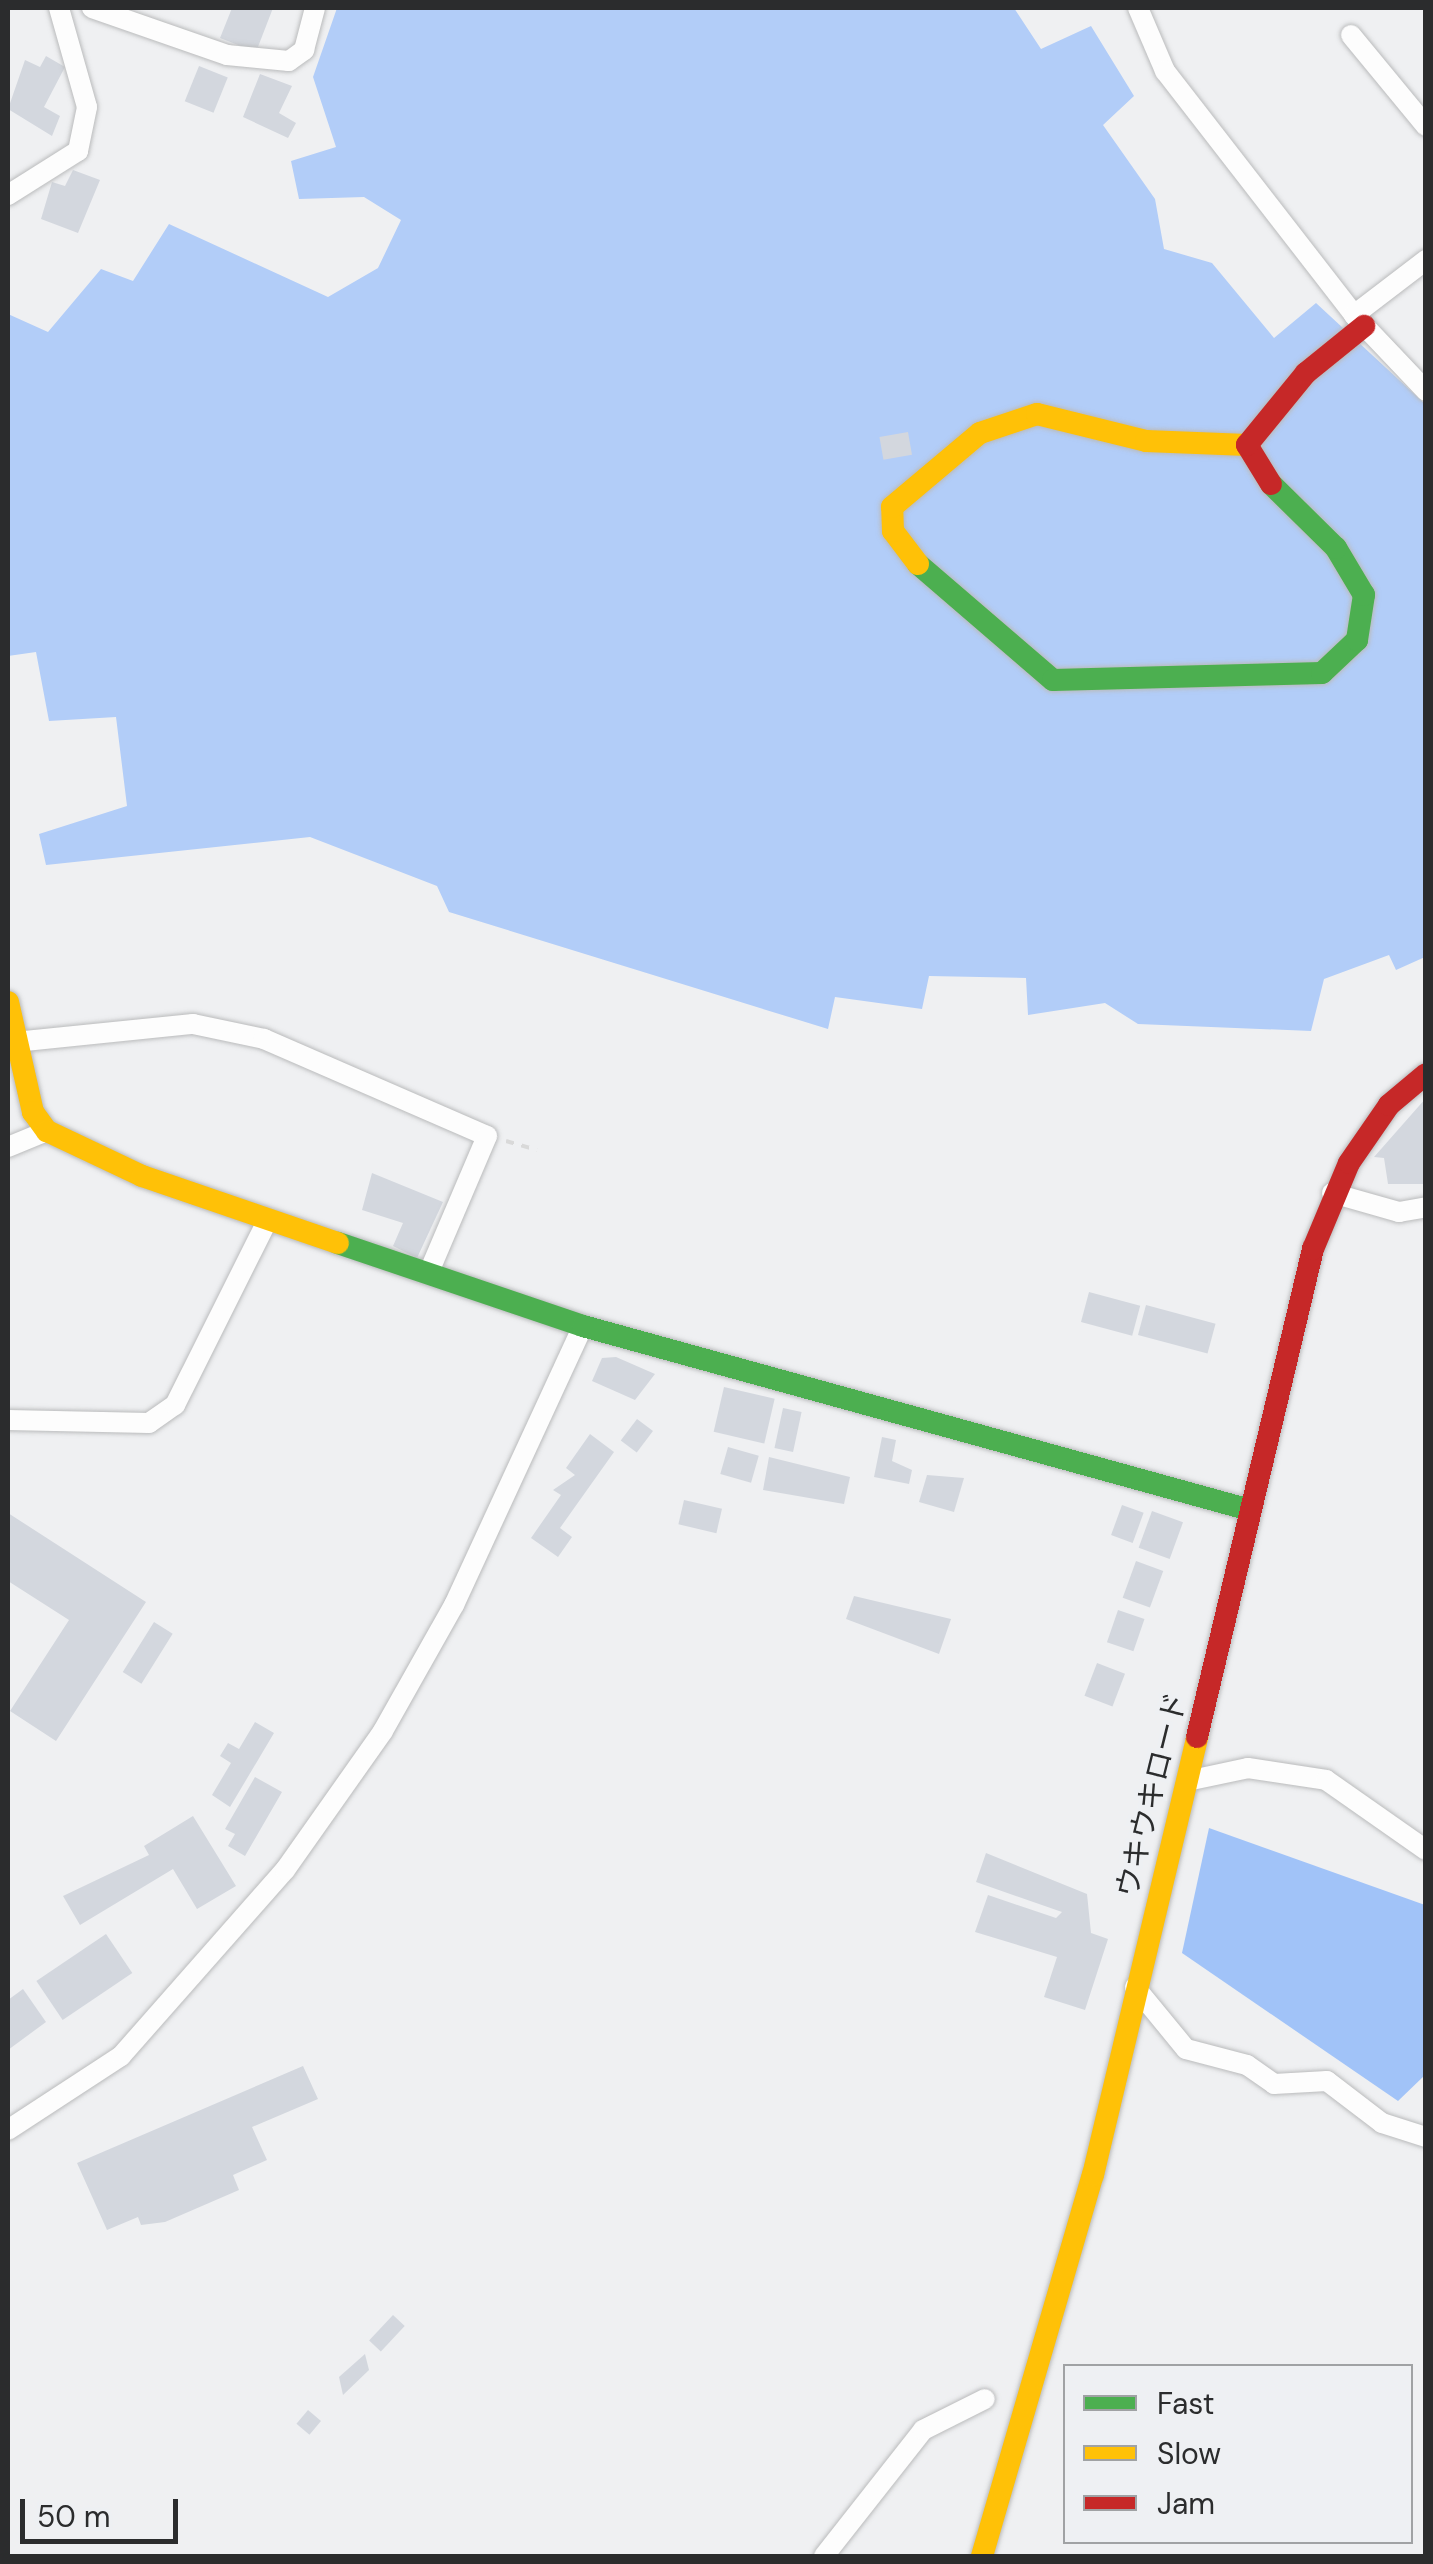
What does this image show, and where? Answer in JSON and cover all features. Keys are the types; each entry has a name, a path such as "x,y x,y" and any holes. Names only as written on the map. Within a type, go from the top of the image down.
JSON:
{"street":[{"path":"8,195 78,151 86,108 59,8"},
{"path":"92,8 227,55 288,60 304,50 316,8"},
{"path":"1138,8 1165,71 1359,320 1426,391"},
{"path":"1351,35 1426,126"},
{"path":"1246,445 1306,373 1426,260"},
{"path":"1037,414 1146,441 1246,445 1284,504 1336,548 1364,595 1356,640 1322,673 1053,680 910,558 893,531 892,507 938,464 980,432 1037,414"},
{"path":"8,1002 16,1042 47,1132"},
{"path":"16,1042 193,1024 264,1039 488,1136 428,1274"},
{"name":"ウキウキロード","path":"982,2556 1093,2176 1250,1510 1332,1193 1389,1105 1426,1074"},
{"path":"8,1147 47,1132 268,1219 583,1326 1250,1510"},
{"path":"1332,1193 1398,1212 1426,1207"},
{"path":"8,1420 149,1423 174,1405 268,1219"},
{"path":"8,2130 121,2056 296,1854 384,1731 462,1590 583,1326"},
{"path":"1187,1780 1248,1768 1326,1780 1426,1850"},
{"path":"1136,1987 1186,2049 1247,2065 1274,2084 1326,2081 1382,2123 1426,2137"},
{"path":"824,2556 923,2430 985,2398"}],"path":[{"path":"488,1136 536,1150"}],"shaded area":[{"path":"337,8 1014,8 1041,49 1091,26 1134,96 1103,125 1155,199 1164,249 1212,263 1274,338 1316,303 1425,404 1425,957 1396,970 1389,955 1324,979 1311,1031 1138,1024 1105,1003 1028,1015 1026,978 929,976 922,1009 835,997 828,1029 449,912 437,886 310,837 46,865 39,834 127,806 116,717 49,721 36,652 8,656 8,314 48,332 101,269 133,281 169,224 328,297 378,268 401,220 364,197 299,199 291,161 336,147 313,77"},
{"path":"1209,1828 1425,1905 1425,2075 1398,2101 1182,1953"}],"building":[{"path":"232,8 273,8 256,52 220,38"},
{"path":"46,56 65,67 44,107 60,116 52,136 8,109 25,60 40,67"},
{"path":"199,66 228,78 214,113 185,101"},
{"path":"260,74 292,86 279,113 296,123 288,138 243,117"},
{"path":"73,170 100,180 78,233 41,219 52,182 65,186"},
{"path":"908,432 912,455 883,460 879,437"},
{"path":"1426,1098 1426,1184 1388,1184 1384,1158 1374,1157"},
{"path":"372,1173 443,1202 417,1258 393,1246 403,1223 362,1210"},
{"path":"1089,1292 1140,1306 1132,1336 1081,1322"},
{"path":"1146,1305 1216,1324 1208,1354 1138,1335"},
{"path":"616,1357 655,1374 635,1400 592,1381 602,1358"},
{"path":"724,1387 775,1399 764,1444 714,1432"},
{"path":"783,1408 802,1412 793,1452 774,1448"},
{"path":"637,1419 653,1431 637,1453 621,1441"},
{"path":"590,1434 614,1452 560,1528 572,1537 558,1557 531,1538 561,1495 553,1490 575,1475 566,1468"},
{"path":"882,1437 896,1440 892,1461 912,1470 909,1484 874,1477"},
{"path":"728,1447 759,1456 751,1483 720,1474"},
{"path":"769,1457 850,1477 844,1504 763,1490"},
{"path":"927,1475 964,1478 954,1512 919,1502"},
{"path":"684,1500 722,1509 716,1533 678,1524"},
{"path":"1122,1505 1144,1513 1133,1543 1111,1535"},
{"path":"1152,1511 1183,1522 1170,1559 1139,1548"},
{"path":"8,1513 146,1602 56,1741 10,1711 69,1620 8,1581"},
{"path":"1136,1561 1163,1571 1150,1608 1123,1598"},
{"path":"854,1596 951,1619 939,1654 846,1619"},
{"path":"1118,1610 1144,1619 1133,1651 1107,1642"},
{"path":"154,1622 173,1634 141,1684 123,1672"},
{"path":"1097,1663 1125,1674 1112,1706 1084,1696"},
{"path":"255,1722 274,1733 230,1807 212,1795 231,1763 220,1756 228,1743 239,1749"},
{"path":"255,1777 282,1792 245,1856 228,1846 235,1834 225,1829"},
{"path":"193,1816 236,1886 197,1909 173,1869 80,1925 63,1896 149,1855 144,1846"},
{"path":"986,1853 1087,1894 1091,1933 1108,1939 1085,2010 1044,1997 1057,1957 975,1932 988,1895 1056,1918 1062,1912 976,1882"},
{"path":"106,1934 132,1973 63,2020 36,1981"},
{"path":"23,1989 46,2022 8,2050 8,2000"},
{"path":"303,2066 318,2099 252,2127 267,2160 233,2175 239,2190 165,2222 141,2225 138,2217 107,2230 77,2163"},
{"path":"393,2315 405,2326 381,2352 369,2341"},
{"path":"365,2354 369,2370 343,2395 339,2377"},
{"path":"308,2410 321,2421 309,2435 296,2424"}],"traffic: fast":[{"path":"918,564 1053,680 1322,673 1357,640 1364,595 1336,548 1271,484"},
{"path":"338,1243 583,1326 1250,1510"}],"traffic: slow":[{"path":"918,564 893,531 892,507 980,433 1037,414 1146,441 1247,445"},
{"path":"8,1002 33,1112 47,1131 142,1176 338,1243"},
{"path":"982,2556 1093,2175 1197,1737"}],"traffic: jam":[{"path":"1271,484 1247,445 1306,373 1364,326"},
{"path":"1197,1737 1313,1249 1349,1163 1389,1105 1426,1074"}]}
